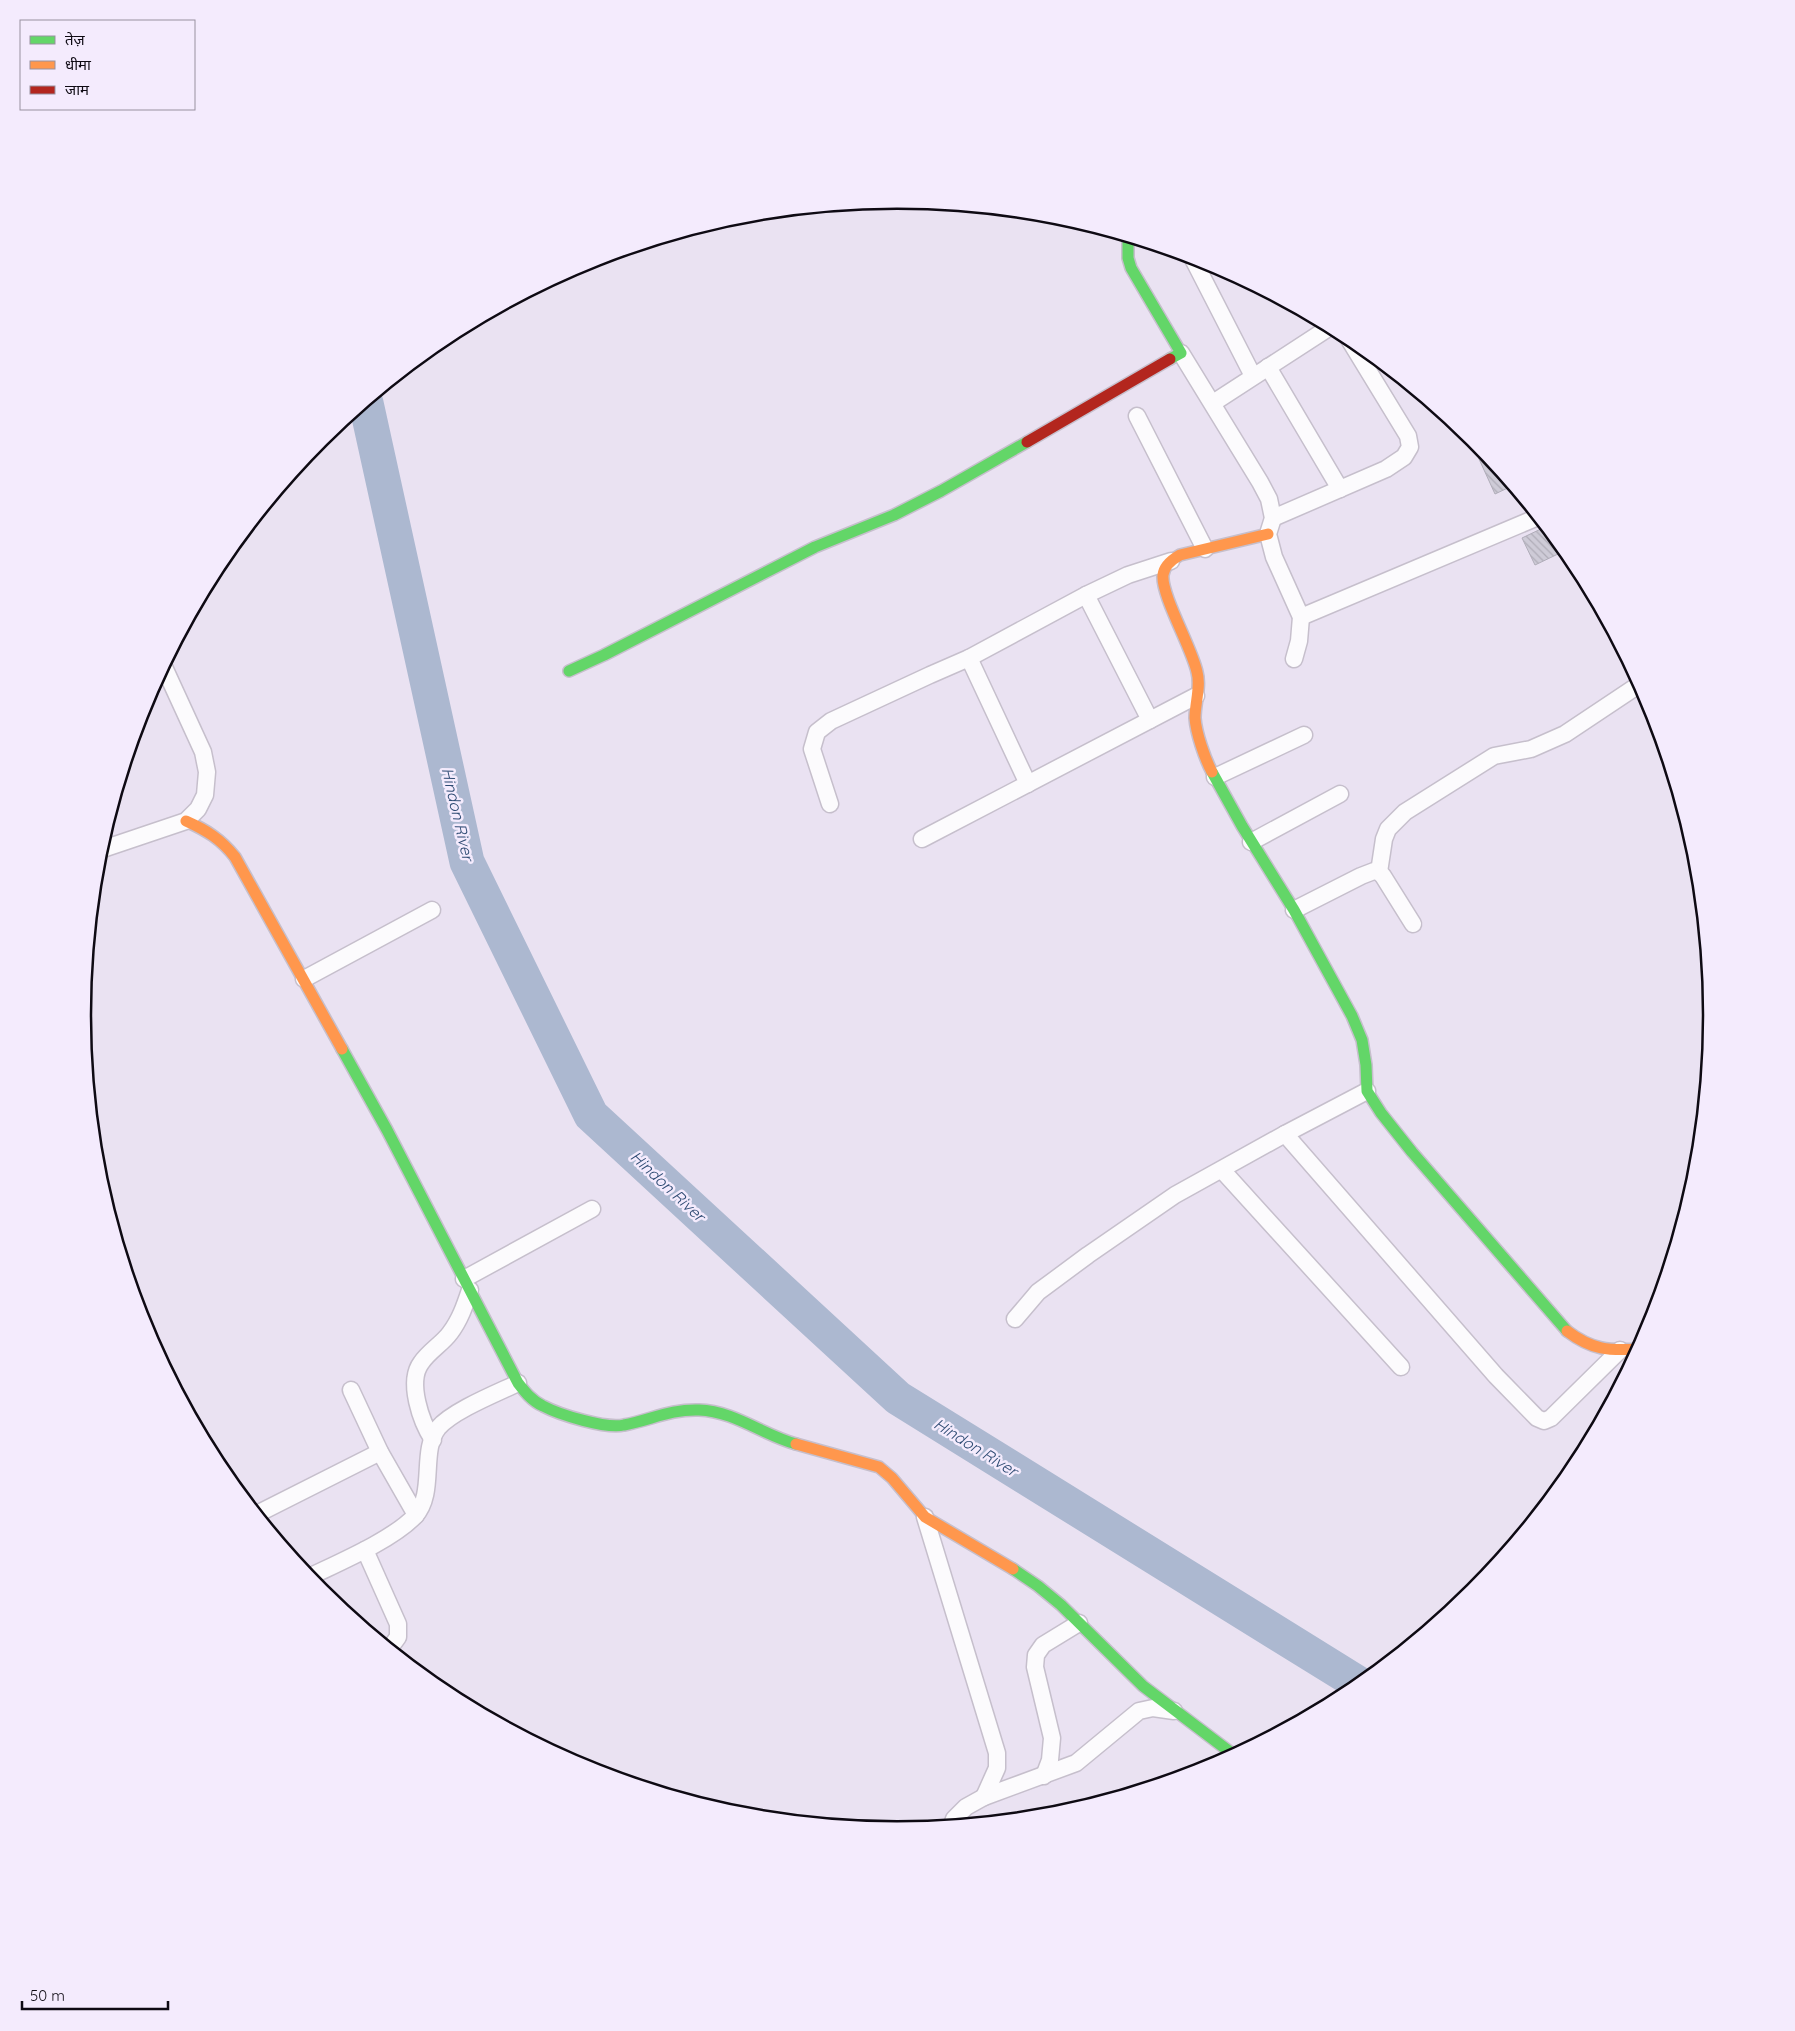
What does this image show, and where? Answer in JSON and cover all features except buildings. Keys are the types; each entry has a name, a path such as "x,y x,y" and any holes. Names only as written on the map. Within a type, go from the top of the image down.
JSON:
{"street":[{"path":"1128,243 1128,258 1131,268 1269,499 1273,518 1268,534 1274,557 1301,617 1299,641 1294,660"},
{"path":"1198,268 1254,376"},
{"path":"1213,403 1323,331"},
{"path":"568,671 604,655 815,548 894,515 941,491 1181,353"},
{"path":"1273,518 1386,469 1404,457 1410,447 1408,436 1358,355"},
{"path":"1268,366 1340,489"},
{"path":"1137,416 1205,549"},
{"path":"1301,617 1532,519"},
{"path":"1268,534 1180,554 1171,561 1163,573 1164,587 1198,674 1195,719 1206,761 1252,842 1294,910 1352,1016 1362,1040 1368,1091 1382,1113 1412,1152 1564,1329 1580,1342 1590,1347 1631,1349"},
{"path":"830,804 812,749 817,732 831,721 969,658 1086,595 1128,575 1171,561"},
{"path":"1086,595 1150,720"},
{"path":"969,658 1028,784"},
{"path":"110,847 186,821 198,808 205,795 207,772 203,752 167,674"},
{"path":"1379,872 1384,839 1388,829 1405,812 1494,756 1531,749 1565,734 1634,688"},
{"path":"922,839 1196,696"},
{"path":"1215,777 1304,735"},
{"path":"1252,842 1340,794"},
{"path":"186,821 215,834 225,843 235,857 387,1130 518,1383 528,1396 543,1406 584,1421 608,1425 622,1426 668,1412 700,1410 735,1418 788,1442 879,1467 892,1478 925,1517 1017,1572 1061,1605 1143,1686 1228,1750"},
{"path":"1294,910 1374,871 1384,876 1413,924"},
{"path":"304,979 432,910"},
{"path":"1015,1318 1038,1292 1088,1255 1176,1195 1285,1134 1368,1091"},
{"path":"1285,1134 1496,1376 1537,1418 1544,1421 1551,1418 1620,1350"},
{"path":"1222,1170 1401,1367"},
{"path":"432,1440 426,1429 416,1392 414,1383 416,1374 420,1363 449,1335 462,1312 467,1285 592,1210"},
{"path":"316,1574 364,1550 416,1515 427,1485 432,1440 438,1429 452,1417 518,1383"},
{"path":"351,1390 380,1452 416,1515"},
{"path":"263,1512 380,1452"},
{"path":"925,1517 997,1753 997,1768 984,1797"},
{"path":"364,1550 398,1624 398,1637 393,1644"},
{"path":"1044,1776 1051,1754 1052,1738 1036,1667 1036,1655 1043,1645 1079,1623"},
{"path":"954,1820 966,1807 984,1797 1076,1763 1139,1711 1153,1708 1176,1712"}],"waterway":[{"name":"Hindon River","path":"367,408 467,862 591,1115 898,1398 1353,1680"}],"traffic: fast":[{"path":"1128,243 1128,258 1131,268 1181,353 1170,359"},
{"path":"569,671 815,547 894,515 941,491 1027,442"},
{"path":"1212,772 1242,826 1294,910 1352,1016 1362,1040 1366,1065 1367,1091 1381,1113 1412,1152 1567,1331"},
{"path":"342,1049 387,1130 518,1383 532,1399 551,1410 571,1417 616,1426 679,1411 712,1411 724,1414 796,1444"},
{"path":"1013,1569 1061,1605 1143,1686 1228,1750"}],"traffic: slow":[{"path":"1212,772 1201,746 1195,718 1197,672 1167,595 1163,575 1169,563 1180,555 1268,534"},
{"path":"186,821 213,836 235,857 342,1049"},
{"path":"1567,1331 1593,1346 1619,1350 1631,1349"},
{"path":"796,1444 879,1467 892,1478 925,1517 1013,1569"}],"traffic: jam":[{"path":"1027,442 1170,359"}]}
